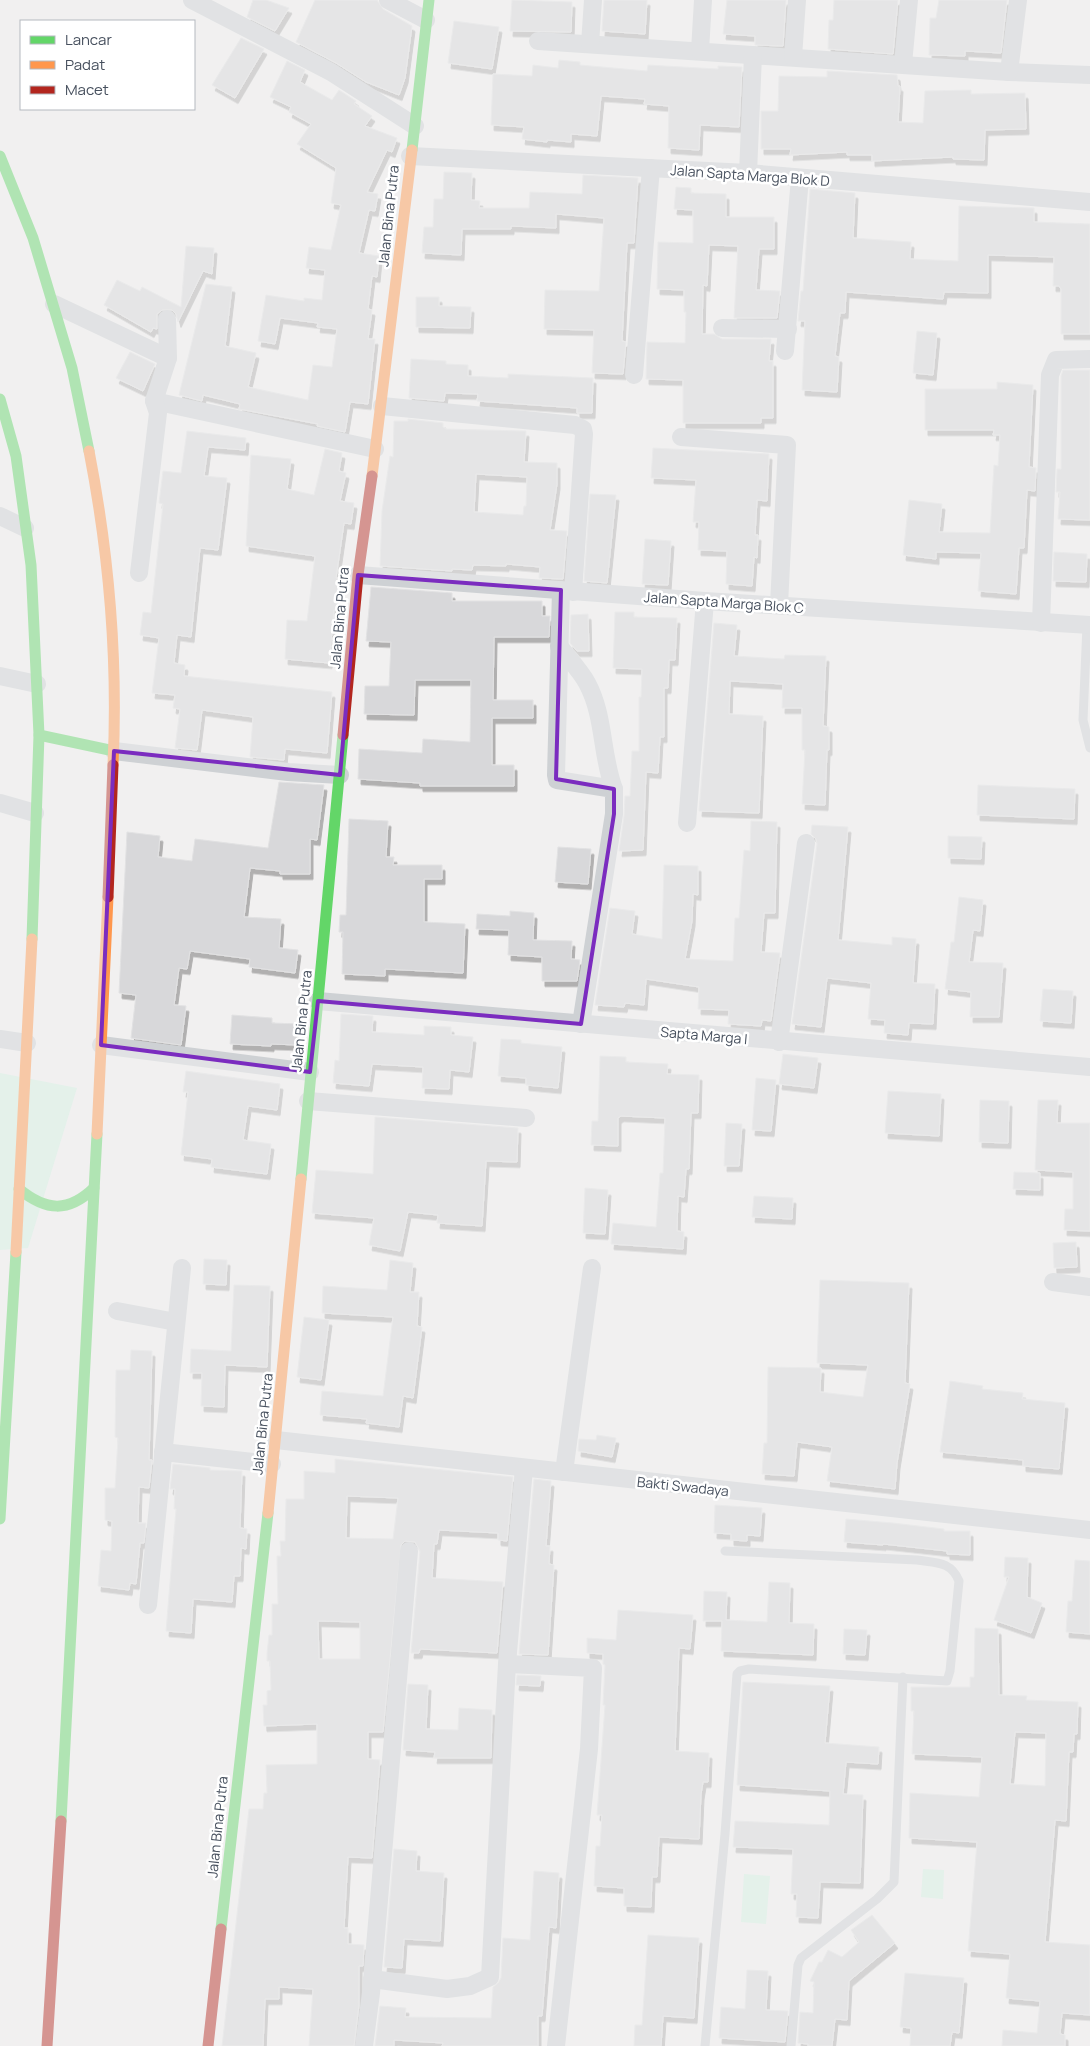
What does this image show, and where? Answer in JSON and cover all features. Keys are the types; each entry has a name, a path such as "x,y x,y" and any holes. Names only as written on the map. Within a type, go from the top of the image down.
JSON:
{"main road":[{"name":"Jalan Bina Putra","path":"208,2046 276,1440 358,575 374,449 382,406 429,0"},
{"path":"0,156 33,238 72,368 88,448 107,567 114,676 114,751 101,1045 66,1742 47,2046"},
{"path":"0,399 16,456 31,565 39,735 27,1043 0,1519"},
{"path":"39,735 114,751"},
{"path":"19,1189 35,1202 55,1207 68,1206 79,1201 94,1188"}],"street":[{"path":"192,0 331,72 415,126"},
{"path":"388,0 426,20"},
{"path":"590,44 592,0"},
{"path":"700,51 703,0"},
{"path":"793,57 797,0"},
{"path":"903,64 909,0"},
{"path":"1009,72 1018,0"},
{"path":"538,41 1009,72 1090,75"},
{"path":"748,173 753,55"},
{"name":"Jalan Sapta Marga Blok D","path":"410,156 748,173 1090,202"},
{"path":"634,375 650,168"},
{"path":"786,351 800,178"},
{"path":"54,304 168,358"},
{"path":"139,573 158,413 154,401 168,358 167,320"},
{"path":"722,328 788,329"},
{"path":"1041,623 1050,375 1056,360 1090,359"},
{"path":"154,401 374,449"},
{"path":"382,406 575,426 583,429 567,591 559,646 556,775 557,780 614,789"},
{"path":"681,436 787,445 779,606"},
{"path":"0,516 25,528"},
{"name":"Jalan Sapta Marga Blok C","path":"358,575 705,601 1088,625"},
{"path":"687,823 705,601"},
{"path":"559,646 587,683 591,692 602,726 609,775 614,789 614,814 581,1024"},
{"path":"0,676 37,684"},
{"path":"114,751 288,772 340,775"},
{"path":"0,802 35,813"},
{"path":"779,1042 806,843"},
{"name":"Sapta Marga I","path":"318,1002 1090,1067"},
{"path":"0,1039 27,1043"},
{"path":"101,1045 310,1072"},
{"path":"308,1101 526,1118"},
{"path":"148,1606 182,1268"},
{"path":"564,1472 592,1268"},
{"path":"1054,1282 1090,1287"},
{"path":"117,1310 176,1322"},
{"name":"Bakti Swadaya","path":"276,1440 1090,1530"},
{"path":"163,1452 272,1464"},
{"path":"372,1979 447,1989 470,1986 490,1977 507,1664 524,1468"},
{"path":"364,2046 372,1979 409,1551"},
{"path":"507,1664 592,1668 589,1749 556,2046"}],"lane":[{"path":"1088,625 1083,720 1090,748"},
{"path":"705,2046 725,1834 737,1674 740,1671 749,1669 947,1681 959,1581 953,1570 944,1564 917,1560 725,1550"},
{"path":"791,2046 798,1965 801,1958 877,1899 894,1882 903,1677"}],"highlighted area":[{"path":"358,575 561,590 556,779 614,789 614,814 581,1024 318,1001 310,1072 101,1045 114,751 340,775"}],"green space":[{"path":"0,1073 77,1088 28,1248 0,1250"},
{"path":"923,1869 944,1870 943,1899 921,1897"},
{"path":"744,1874 770,1876 766,1924 741,1922"}],"building":[{"path":"253,0 266,0 289,8 275,31 247,17"},
{"path":"315,0 377,0 383,9 412,26 405,78 399,95 366,82 336,63 296,42"},
{"path":"512,0 572,2 571,32 510,31"},
{"path":"604,0 647,0 645,34 602,31"},
{"path":"727,0 786,0 783,46 755,45 755,36 723,34"},
{"path":"834,0 898,0 893,54 828,49 829,20 833,20"},
{"path":"939,0 1007,0 1001,53 965,51 965,56 929,55 930,18 936,18"},
{"path":"454,21 499,27 492,69 448,63"},
{"path":"241,38 264,49 235,98 212,85"},
{"path":"559,60 580,62 580,65 647,71 648,65 718,69 718,66 742,67 739,127 700,125 699,150 668,148 669,106 644,104 645,99 601,96 597,136 571,134 571,142 547,140 547,142 522,139 524,127 491,125 493,74 532,76 533,65 558,68"},
{"path":"287,61 305,70 300,82 332,100 339,90 356,101 354,104 372,116 365,126 397,138 392,152 387,150 367,192 378,194 375,211 369,210 359,253 379,256 377,277 372,276 368,309 372,310 368,339 375,339 368,404 350,402 345,432 317,426 318,424 239,409 240,404 203,395 202,401 179,395 206,284 232,287 225,346 256,353 248,387 308,400 313,365 332,367 337,329 317,327 318,323 280,318 275,344 258,341 266,295 304,301 304,298 322,300 325,270 306,268 309,247 331,250 341,205 331,203 336,168 297,144 311,124 289,112 291,107 270,97"},
{"path":"827,71 897,75 898,86 900,86 898,122 923,123 925,91 971,90 971,94 1025,93 1026,129 985,130 984,160 953,159 953,157 872,161 872,155 847,155 847,152 790,155 791,149 761,149 761,111 778,111 779,76 827,77"},
{"path":"444,172 472,173 471,200 480,201 479,208 529,208 530,192 582,194 583,175 638,178 634,243 627,243 622,341 626,342 623,374 592,373 594,330 544,329 545,290 599,291 604,218 556,214 556,228 511,226 511,229 462,229 461,255 422,253 424,227 433,227 434,199 443,199"},
{"path":"676,187 691,188 691,193 726,194 726,217 774,217 774,249 759,249 756,290 780,291 777,318 734,318 738,246 709,245 707,286 703,285 702,334 714,334 722,339 771,339 769,361 773,361 773,418 761,418 761,423 683,423 683,380 646,379 647,342 685,343 686,312 684,312 684,290 657,289 658,242 693,243 693,210 674,209"},
{"path":"810,189 855,193 853,238 911,242 910,259 958,261 959,206 1034,208 1034,222 1090,224 1090,334 1061,334 1061,289 1059,286 1053,286 1054,257 988,255 988,293 944,292 943,299 846,292 845,313 840,313 835,356 839,357 837,392 802,390 805,321 798,321 801,291 803,291"},
{"path":"186,246 214,248 212,274 203,271 178,322 176,314 172,310 162,310 157,314 157,329 153,328 151,332 104,305 117,280 140,291 142,287 181,307"},
{"path":"416,297 439,297 439,306 471,307 470,328 416,327"},
{"path":"917,331 937,333 933,375 913,373"},
{"path":"130,352 155,364 143,391 116,378"},
{"path":"411,359 446,361 446,364 468,365 468,376 508,378 508,374 593,378 592,413 577,413 577,408 477,401 478,394 445,393 444,401 409,398"},
{"path":"1063,370 1090,370 1090,520 1058,519 1060,492 1056,492 1057,469 1061,469 1061,376"},
{"path":"997,382 1033,385 1029,467 1036,468 1035,491 1027,490 1024,548 1019,548 1016,594 978,591 981,553 936,552 936,559 903,555 909,500 942,504 939,532 990,533 994,465 998,466 1000,435 993,435 994,430 925,430 925,389 997,389"},
{"path":"408,419 443,423 443,427 446,429 526,431 524,462 557,463 557,484 550,530 567,531 563,579 539,578 540,567 506,564 506,566 473,565 472,570 452,569 452,571 380,566 382,511 390,456 393,457 394,421 408,421","holes":["476,474 527,477 526,506 524,506 523,515 474,512"]},
{"path":"187,431 246,438 245,450 208,447 204,476 227,478 218,550 200,548 191,637 177,635 174,663 185,665 184,676 332,692 327,753 285,749 284,760 250,757 253,717 202,710 197,750 175,748 180,709 173,708 175,695 152,693 159,638 140,635 143,612 151,613 163,504 159,503 163,471 181,473"},
{"path":"653,448 769,454 767,501 757,500 755,535 758,535 757,558 754,557 752,586 726,584 727,551 698,550 699,522 693,522 696,480 651,478"},
{"path":"325,449 342,453 339,471 346,473 340,501 354,503 351,524 344,523 336,578 341,578 338,610 334,610 329,663 285,659 287,620 307,621 315,556 246,546 251,455 291,459 287,489 314,495"},
{"path":"590,494 616,495 607,583 584,581"},
{"path":"645,539 671,541 668,585 642,584"},
{"path":"1054,552 1087,554 1086,582 1053,581"},
{"path":"371,587 452,593 452,601 542,601 542,616 550,616 549,637 494,637 493,700 533,700 533,718 492,718 492,765 514,765 514,786 420,786 420,783 358,779 359,749 422,753 423,739 470,742 471,680 415,680 414,715 364,714 365,686 389,686 391,642 366,641"},
{"path":"615,612 634,612 634,617 677,618 675,660 669,660 668,688 664,688 664,737 660,737 658,773 646,772 643,850 619,851 625,796 630,796 632,751 639,751 639,697 641,697 642,669 613,668"},
{"path":"588,614 589,651 577,651 570,643 571,615"},
{"path":"714,623 737,625 734,656 784,659 785,655 826,656 823,726 829,727 829,750 827,750 825,805 802,804 805,750 802,750 802,708 782,708 783,684 730,681 729,714 763,716 759,813 699,811"},
{"path":"279,782 324,785 317,840 310,839 310,874 280,874 280,871 250,868 244,917 281,919 279,948 298,950 295,973 249,967 250,959 190,951 187,969 179,968 174,1005 186,1006 181,1045 131,1038 136,995 119,993 127,832 160,836 158,857 192,861 195,839 268,848"},
{"path":"978,785 1075,789 1074,819 977,815"},
{"path":"349,819 388,821 386,857 394,857 393,865 442,865 442,879 424,879 424,922 465,924 463,973 385,969 385,976 342,974 343,932 339,932 340,915 346,915"},
{"path":"751,821 777,822 775,913 764,913 761,952 780,953 771,1021 762,1020 761,1026 728,1024 729,1010 698,1009 699,987 646,979 644,1005 625,1003 624,1007 595,1005 610,908 635,911 632,934 662,939 664,865 698,866 698,895 693,894 692,921 685,959 733,961 735,918 739,918 744,850 750,851"},
{"path":"812,825 848,827 838,940 892,945 892,937 916,939 913,983 935,984 933,1024 909,1023 908,1035 884,1033 885,1020 868,1019 871,983 827,978 821,1027 792,1024 817,844 816,839 811,834"},
{"path":"948,836 982,837 981,859 948,858"},
{"path":"558,847 591,849 588,884 555,882"},
{"path":"959,897 983,900 980,931 973,930 969,962 1003,963 999,1017 970,1017 971,992 945,989 951,942 954,942"},
{"path":"510,911 534,913 533,940 572,941 571,959 580,960 577,981 542,981 542,957 508,955 509,930 476,929 477,914 510,916"},
{"path":"1043,989 1073,991 1071,1023 1040,1021"},
{"path":"341,1014 373,1016 372,1032 424,1035 424,1026 451,1027 451,1035 473,1037 469,1072 450,1070 449,1089 422,1088 423,1067 372,1064 369,1086 333,1083 335,1060 339,1061"},
{"path":"232,1015 272,1018 272,1023 301,1024 299,1045 230,1044"},
{"path":"501,1039 521,1040 521,1043 562,1047 558,1088 526,1085 526,1078 498,1076"},
{"path":"783,1054 818,1058 814,1088 779,1084"},
{"path":"600,1056 626,1057 626,1062 668,1064 667,1074 699,1075 698,1113 691,1113 689,1169 686,1169 684,1197 678,1196 677,1231 684,1232 683,1249 611,1244 613,1223 656,1227 660,1173 663,1173 665,1118 621,1116 618,1118 618,1146 591,1145 592,1121 598,1121"},
{"path":"186,1071 280,1084 277,1110 248,1106 243,1140 271,1144 267,1174 211,1167 212,1159 181,1155 188,1092 183,1092"},
{"path":"756,1078 776,1080 771,1131 752,1130"},
{"path":"888,1091 941,1094 939,1136 885,1133"},
{"path":"980,1100 1009,1101 1008,1143 979,1142"},
{"path":"1038,1100 1058,1100 1057,1123 1090,1123 1090,1231 1064,1230 1065,1209 1073,1209 1073,1172 1035,1170"},
{"path":"375,1117 518,1128 517,1162 486,1161 482,1226 437,1223 438,1215 408,1212 400,1251 369,1245 374,1218 312,1213 316,1170 373,1174"},
{"path":"726,1123 742,1124 739,1166 724,1166"},
{"path":"1014,1172 1040,1173 1040,1190 1013,1189"},
{"path":"585,1188 608,1190 605,1234 583,1233"},
{"path":"754,1196 793,1198 792,1219 752,1217"},
{"path":"1076,1242 1077,1267 1054,1268 1053,1243"},
{"path":"204,1259 227,1260 226,1285 203,1284"},
{"path":"390,1260 413,1263 410,1292 419,1292 417,1326 422,1327 413,1398 403,1396 399,1427 366,1423 367,1419 320,1415 322,1391 383,1396 393,1317 322,1313 323,1286 387,1290"},
{"path":"820,1280 909,1283 905,1383 910,1384 897,1463 895,1489 827,1481 832,1447 797,1442 794,1476 762,1474 764,1443 767,1443 768,1367 821,1368 820,1392 863,1397 868,1365 817,1363"},
{"path":"234,1285 270,1286 267,1367 225,1365 224,1407 201,1406 202,1373 190,1373 191,1349 231,1351"},
{"path":"304,1317 329,1320 321,1380 297,1377"},
{"path":"131,1350 152,1351 149,1460 152,1460 149,1488 139,1487 138,1523 146,1523 144,1543 140,1543 136,1584 130,1583 129,1590 98,1586 101,1550 111,1551 112,1521 105,1520 105,1488 115,1488 118,1438 115,1437 116,1370 130,1370"},
{"path":"950,1381 983,1386 982,1389 1023,1393 1022,1399 1065,1403 1059,1469 1023,1466 1023,1460 940,1452"},
{"path":"597,1435 616,1438 612,1457 578,1451 579,1439 596,1440"},
{"path":"335,1459 513,1477 507,1541 498,1540 498,1533 439,1530 437,1544 434,1544 432,1578 503,1582 497,1653 420,1649 419,1653 411,1653 420,1551 415,1542 405,1541 401,1545 383,1732 368,1732 368,1759 380,1760 372,1858 348,1857 344,1928 348,1928 348,1944 364,1945 363,1966 359,1966 359,2005 354,2046 309,2046 313,1989 279,1987 279,1999 265,1999 263,2046 222,2046 249,1809 263,1809 264,1793 267,1793 266,1765 317,1764 317,1724 264,1726 263,1705 267,1705 267,1691 271,1690 270,1661 267,1661 267,1653 269,1635 272,1635 272,1604 278,1604 277,1556 281,1556 280,1541 285,1541 286,1499 304,1499 304,1471 335,1473","holes":["347,1496 398,1498 393,1539 346,1538","318,1621 360,1622 360,1659 319,1659"]},
{"path":"173,1464 210,1468 210,1470 242,1471 240,1528 247,1529 246,1549 241,1548 240,1576 234,1576 232,1602 193,1599 191,1633 166,1631 176,1509 174,1509 175,1489 170,1489"},
{"path":"534,1479 551,1481 546,1546 550,1546 549,1564 554,1565 548,1655 519,1654"},
{"path":"715,1505 762,1508 760,1536 747,1535 747,1541 731,1540 731,1534 714,1533"},
{"path":"846,1519 944,1529 944,1531 970,1531 970,1555 947,1554 947,1551 883,1544 844,1542"},
{"path":"1005,1557 1028,1558 1027,1597 1042,1603 1031,1633 994,1620 1009,1577 1004,1577"},
{"path":"1075,1560 1090,1561 1090,1634 1066,1632 1068,1601 1072,1601"},
{"path":"769,1582 790,1583 789,1623 814,1624 813,1655 721,1651 722,1621 703,1621 704,1591 727,1592 726,1620 767,1622"},
{"path":"618,1610 693,1615 690,1649 679,1648 675,1751 709,1753 708,1782 703,1782 701,1794 699,1839 659,1837 657,1877 652,1877 651,1907 624,1906 624,1888 594,1886 596,1846 600,1846 602,1815 597,1815 605,1705 603,1705 605,1665 603,1664 603,1654 587,1653 587,1638 616,1640"},
{"path":"975,1628 998,1629 999,1695 1027,1696 1026,1700 1078,1702 1077,1734 1074,1734 1073,1752 1069,1752 1066,1821 1055,1820 1045,1942 1090,1945 1090,2015 1062,2013 1060,2034 1065,2035 1065,2046 1002,2046 1003,2030 1037,2033 1040,2001 1006,1998 1010,1954 968,1951 977,1842 909,1838 910,1793 979,1797 982,1757 912,1754 914,1711 911,1711 911,1687 970,1687 970,1677 974,1677","holes":["1015,1732 1046,1733 1045,1786 1010,1784"]},
{"path":"844,1629 867,1630 865,1655 843,1654"},
{"path":"517,1675 541,1676 540,1686 516,1685"},
{"path":"743,1682 830,1686 825,1743 879,1747 878,1764 846,1762 843,1794 863,1795 860,1883 820,1882 818,1918 796,1917 797,1894 791,1894 793,1849 733,1847 735,1821 829,1825 830,1791 737,1785"},
{"path":"408,1684 428,1685 426,1729 458,1730 459,1708 492,1710 491,1758 434,1758 435,1752 403,1750"},
{"path":"394,1849 417,1851 416,1871 444,1873 440,1941 404,1939 402,1968 384,1967"},
{"path":"534,1871 559,1873 556,1928 549,1927 542,2016 538,2016 538,2046 442,2046 443,2043 394,2040 394,2046 375,2046 380,2006 406,2008 405,2017 491,2018 493,1987 501,1978 503,1938 530,1940"},
{"path":"872,1915 895,1943 849,1981 847,2020 835,2019 832,2046 808,2046 808,2044 798,2043 800,2012 813,2013 814,1982 810,1981 819,1962 822,1962 828,1950 842,1957 859,1942 851,1930"},
{"path":"648,1935 699,1938 694,2018 663,2016 661,2046 634,2046 635,2025 642,2025"},
{"path":"747,1970 768,1971 766,2010 788,2011 785,2042 719,2038 721,2007 745,2009"},
{"path":"905,1973 964,1978 959,2033 952,2032 950,2046 910,2046 911,2028 900,2027"}],"traffic: fast":[{"path":"412,150 429,0"},
{"path":"0,156 33,238 72,368 89,451"},
{"path":"0,399 16,456 31,565 39,735 32,939"},
{"path":"39,735 114,751"},
{"path":"301,1179 343,735"},
{"path":"61,1821 97,1134"},
{"path":"19,1189 38,1202 57,1206 75,1202 94,1188"},
{"path":"0,1519 16,1252"},
{"path":"221,1929 268,1513"}],"traffic: slow":[{"path":"372,476 412,150"},
{"path":"89,451 102,529 110,607 114,686 113,765"},
{"path":"97,1134 108,897"},
{"path":"16,1252 32,939"},
{"path":"268,1513 301,1179"}],"traffic: jam":[{"path":"343,735 358,575 372,476"},
{"path":"108,897 113,765"},
{"path":"47,2046 61,1821"},
{"path":"208,2046 221,1929"}]}
